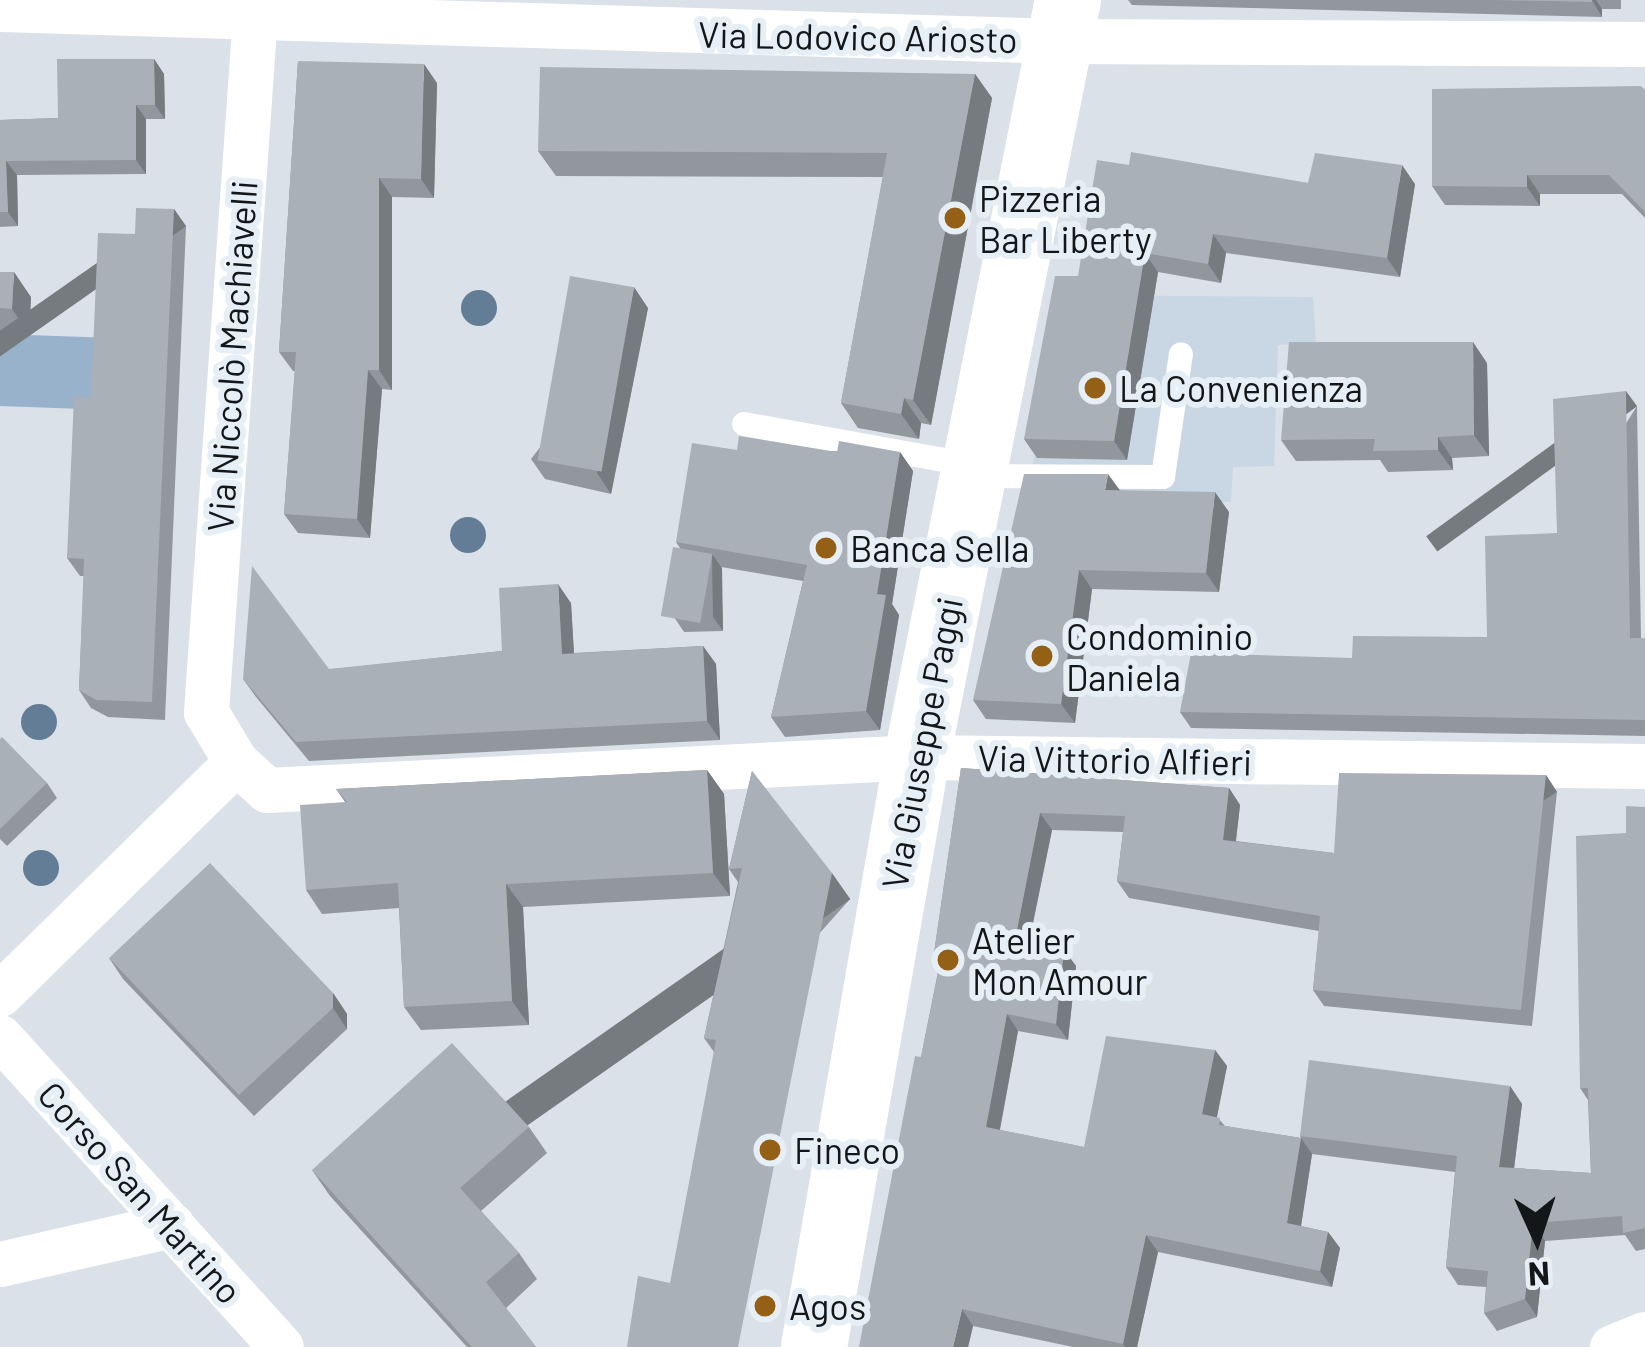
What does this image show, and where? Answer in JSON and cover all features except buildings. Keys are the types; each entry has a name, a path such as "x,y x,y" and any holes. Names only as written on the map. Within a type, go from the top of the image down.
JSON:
{"main road":[{"name":"Via Giuseppe Paggi","path":"814,1347 917,757 1064,21"}],"street":[{"name":"Via Lodovico Ariosto","path":"0,9 255,8 1064,21 1645,44"},
{"name":"Via Niccolò Machiavelli","path":"236,762 206,712 255,8"},
{"name":"Via Vittorio Alfieri","path":"236,762 267,790 917,757 1645,766"},
{"path":"0,994 236,762"},
{"name":"Corso San Martino","path":"0,1037 281,1347"},
{"path":"0,1264 172,1225"},
{"path":"1612,1347 1645,1334"}],"lane":[{"path":"744,424 973,471 1162,478 1181,354"}],"shaded area":[{"path":"1069,295 1313,297 1316,343 1278,345 1274,466 1233,467 1231,502 1025,501"},
{"path":"0,334 99,337 96,409 0,406"}],"place":[{"name":"Pizzeria Bar Liberty","path":"955,218"},
{"name":"La Convenienza","path":"1095,388"},
{"name":"Banca Sella","path":"826,548"},
{"name":"Condominio Daniela","path":"1042,656"},
{"name":"Atelier Mon Amour","path":"948,960"},
{"name":"Fineco","path":"770,1150"},
{"name":"Agos","path":"765,1306"}]}
